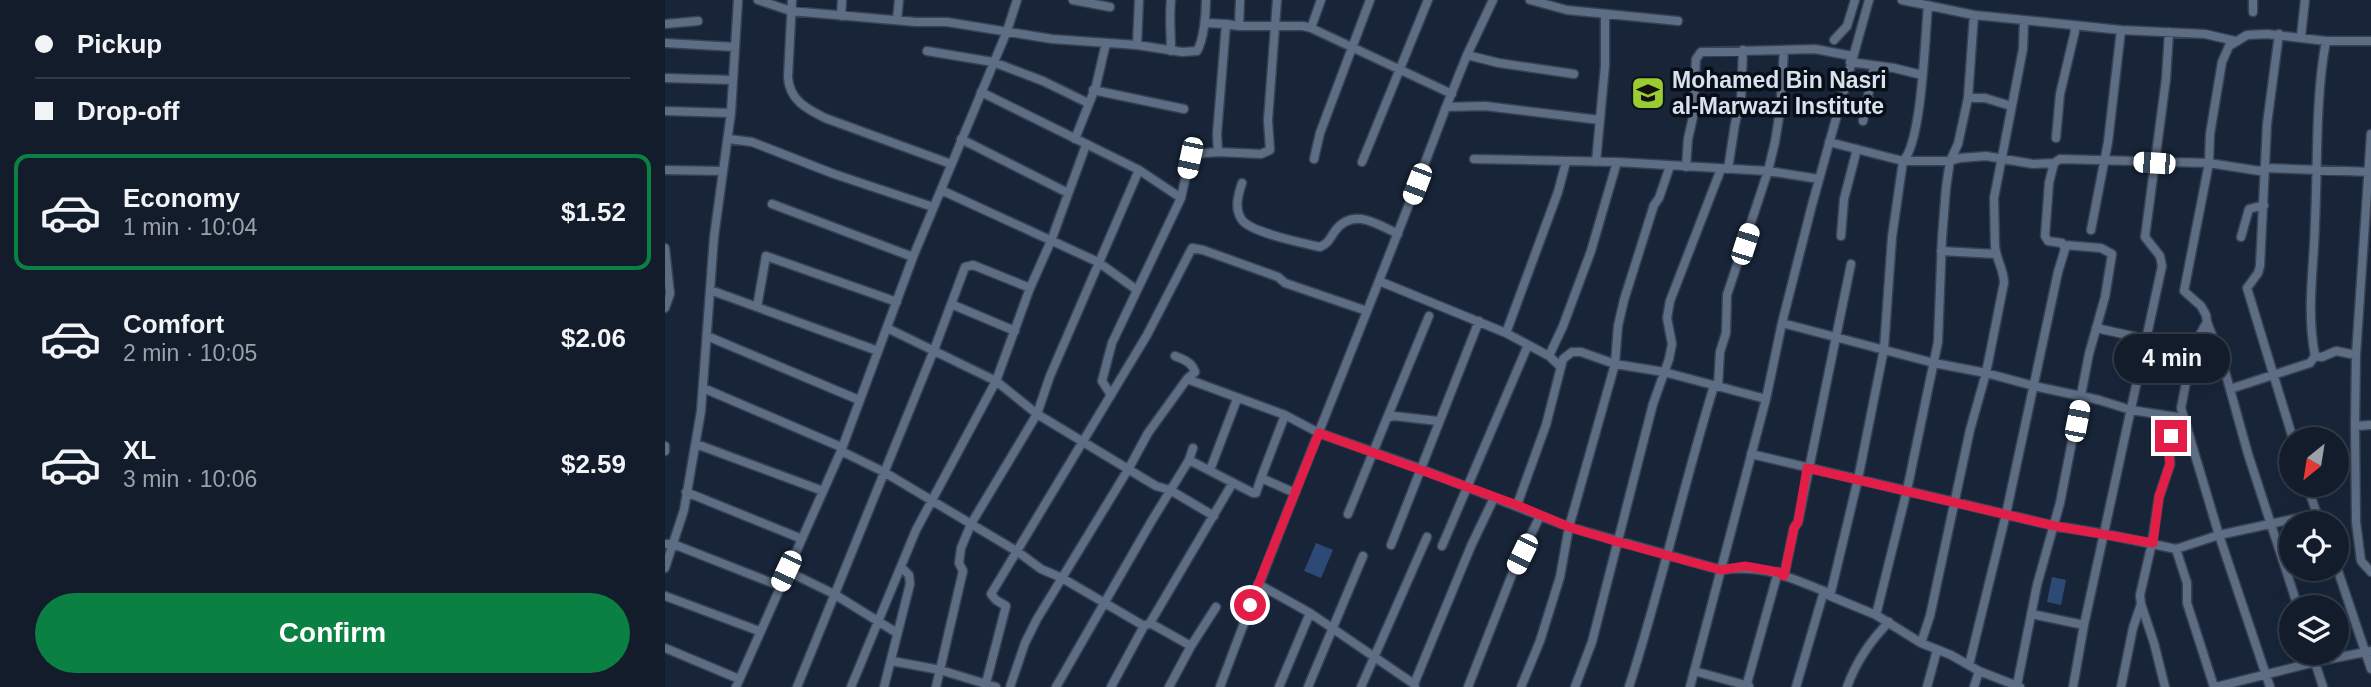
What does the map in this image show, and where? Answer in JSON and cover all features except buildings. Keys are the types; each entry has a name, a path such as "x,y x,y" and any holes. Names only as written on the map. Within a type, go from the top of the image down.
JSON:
{"street":[{"path":"665,568 669,544 684,510 696,444 722,171 729,139 738,0"},
{"path":"758,0 791,11 947,22 1052,39 1137,45 1171,51 1197,51 1206,23 1206,0"},
{"path":"792,0 788,88 796,100 811,112 825,118 951,164"},
{"path":"841,16 842,0"},
{"path":"897,20 899,0"},
{"path":"665,649 737,683 841,449 913,257 1007,31 1017,0"},
{"path":"1073,0 1110,7"},
{"path":"1137,45 1139,0"},
{"path":"1171,0 1168,23 1171,29 1171,51"},
{"path":"1239,26 1240,0"},
{"path":"1111,395 1102,381 1112,343 1181,198 1191,155 1218,152 1261,154 1270,150 1268,120 1277,0"},
{"path":"1311,28 1321,0"},
{"path":"1314,159 1320,133 1370,0"},
{"path":"1362,162 1427,0"},
{"path":"1220,687 1446,107 1493,0"},
{"path":"1529,0 1567,10 1678,21"},
{"path":"1834,40 1847,26 1855,0"},
{"path":"1690,687 1766,399 1782,323 1819,179 1869,0"},
{"path":"1902,0 1974,15 2121,30 2205,34 2235,41"},
{"path":"2253,0 2253,12"},
{"path":"2301,36 2305,0"},
{"path":"1796,687 1827,594 1858,479 1884,349 1892,237 1903,161 1907,158 1913,137 1929,6"},
{"path":"1596,162 1605,66 1605,15"},
{"path":"1876,615 1907,490 1934,363 1939,328 1941,251 1950,161 1958,144 1968,98 1974,15"},
{"path":"665,24 698,21"},
{"path":"1921,643 1930,616 1956,504 2004,282 2004,269 1996,254 1994,198 2023,49 2024,21"},
{"path":"1206,23 1311,28 1452,94"},
{"path":"1218,152 1217,134 1226,24"},
{"path":"2056,138 2060,94 2075,32 2073,25"},
{"path":"2091,230 2105,161 2121,30"},
{"path":"2073,687 2162,266 2160,256 2145,237 2166,79 2169,32"},
{"path":"2279,34 2267,124 2260,266 2247,288 2289,427"},
{"path":"2294,595 2206,315 2201,306 2184,290 2209,163 2210,134 2222,62 2229,46 2247,35 2279,34 2326,41 2371,41"},
{"path":"2230,388 2310,363 2315,356 2310,330 2310,293 2320,100 2326,41"},
{"path":"665,43 735,47"},
{"path":"1075,139 1106,43"},
{"path":"1686,167 1693,117 1696,60 1701,52 1815,49 1874,66 1922,75"},
{"path":"1576,687 1592,642 1653,404 1672,344 1667,318 1670,301 1725,169 1741,99 1743,50"},
{"path":"1629,687 1691,462 1716,386 1720,352 1726,333 1727,295 1768,172 1780,111 1784,50"},
{"path":"927,51 993,62 1043,81 1088,103"},
{"path":"1467,55 1499,63 1574,74"},
{"path":"1863,121 1874,66"},
{"path":"665,78 733,80"},
{"path":"1093,90 1184,109"},
{"path":"981,92 1139,170 1181,198"},
{"path":"1968,98 1985,98 2011,106"},
{"path":"1446,107 1485,106 1600,120"},
{"path":"665,111 731,113"},
{"path":"2371,134 2356,355 2355,426 2356,522 2361,561 2371,572"},
{"path":"729,139 752,142 834,174 933,207"},
{"path":"961,139 1068,194"},
{"path":"1829,142 1903,161 1950,161 1986,156 2033,164 2054,163 2060,159 2209,163 2260,171 2266,167 2370,172"},
{"path":"851,687 931,499 996,381 1086,145"},
{"path":"1840,236 1844,199 1857,149"},
{"path":"1474,159 1617,162 1768,172 1819,179"},
{"path":"1506,333 1558,192 1566,162"},
{"path":"1549,356 1595,240 1617,162"},
{"path":"1187,379 1285,415 1319,433 1374,451 1569,527 1721,570 1745,566 1781,574 1876,615 1921,643 1979,671 2019,686 2031,614 2055,526 2112,254 2101,248 2047,241 2045,236 2049,183 2054,163"},
{"path":"1521,687 1540,641 1560,577 1569,527 1615,364 1618,326 1624,300 1654,205 1670,166"},
{"path":"665,170 722,171"},
{"path":"936,687 963,571 959,563 961,548 971,524 1037,414 1050,376 1139,170"},
{"path":"1243,183 1236,201 1241,219 1251,227 1320,247 1328,243 1337,228 1348,219 1360,217 1398,233"},
{"path":"941,190 1098,262 1137,290"},
{"path":"772,204 913,257"},
{"path":"2241,237 2249,209 2264,205"},
{"path":"1969,664 2064,245"},
{"path":"665,247 670,295 665,308"},
{"path":"985,685 1006,606 991,594 1147,335 1192,248 1215,254 1278,277 1285,283 1367,311"},
{"path":"1941,251 1996,254"},
{"path":"757,307 766,256 897,302"},
{"path":"1694,671 1748,686 1798,522 1851,264"},
{"path":"797,687 965,267 973,265 1030,288"},
{"path":"1379,281 1506,333 1549,356 1561,367"},
{"path":"710,290 878,351"},
{"path":"951,304 1015,331"},
{"path":"1348,514 1429,316"},
{"path":"1391,545 1479,321"},
{"path":"1782,323 1934,363 2184,420"},
{"path":"2207,323 2193,347 2181,408 2219,535 2270,687"},
{"path":"887,328 996,381 1037,414 1156,486 1170,490 1214,516"},
{"path":"2096,328 2146,339"},
{"path":"707,336 859,400"},
{"path":"1441,546 1528,345"},
{"path":"2145,349 2164,353 2193,347"},
{"path":"2315,356 2322,357 2336,351 2356,355"},
{"path":"1517,505 1546,425 1563,359 1572,352 1581,352 1615,364 1664,372 1766,399"},
{"path":"1010,687 1025,643 1062,578 1148,433 1195,372 1189,362 1175,356"},
{"path":"703,388 841,449 931,499 1041,569 1191,646"},
{"path":"1210,470 1237,399"},
{"path":"1189,460 1254,494 1285,415"},
{"path":"1387,418 1394,416 1438,421"},
{"path":"2165,687 2140,595 2153,543 2159,497 2170,464 2169,441 2177,426 2184,420"},
{"path":"2355,426 2371,425"},
{"path":"696,444 823,491"},
{"path":"1056,687 1189,460 1193,448"},
{"path":"1751,454 1956,504 2055,526 2153,543 2176,550 2219,535 2279,522"},
{"path":"1261,478 1295,493"},
{"path":"1111,687 1233,484"},
{"path":"686,492 802,539"},
{"path":"1258,584 1310,613 1415,685 1471,546 1494,498"},
{"path":"1468,687 1513,572 1540,516"},
{"path":"1361,687 1410,570 1427,537"},
{"path":"669,544 779,586"},
{"path":"2176,550 2187,583 2187,603 2215,687 2266,675 2292,665"},
{"path":"1308,687 1363,556"},
{"path":"884,687 910,584 909,575 901,567"},
{"path":"786,571 834,594 897,633"},
{"path":"2342,581 2368,651 2371,669"},
{"path":"665,596 759,631"},
{"path":"2121,687 2133,628 2141,604"},
{"path":"1169,687 1216,607"},
{"path":"1279,687 1310,613"},
{"path":"2031,614 2084,625"},
{"path":"1847,687 1857,663 1876,635 1889,622"},
{"path":"1927,687 1937,650"},
{"path":"2349,653 2368,651"},
{"path":"892,661 940,670 996,687"},
{"path":"2316,665 2323,687"},
{"path":"1975,687 1979,671"}],"shaded area":[{"path":"1316,543 1333,550 1321,578 1304,571"},
{"path":"2052,577 2066,580 2061,605 2047,602"}],"place":[{"name":"Mohamed Bin Nasri al-Marwazi Institute","path":"1648,93"}],"route":[{"path":"1250,605 1319,433 1374,451 1569,527 1721,570 1745,566 1778,572 1784,576 1794,528 1798,522 1807,468 2055,526 2153,543 2159,497 2170,464 2168,447 2171,436"}]}
